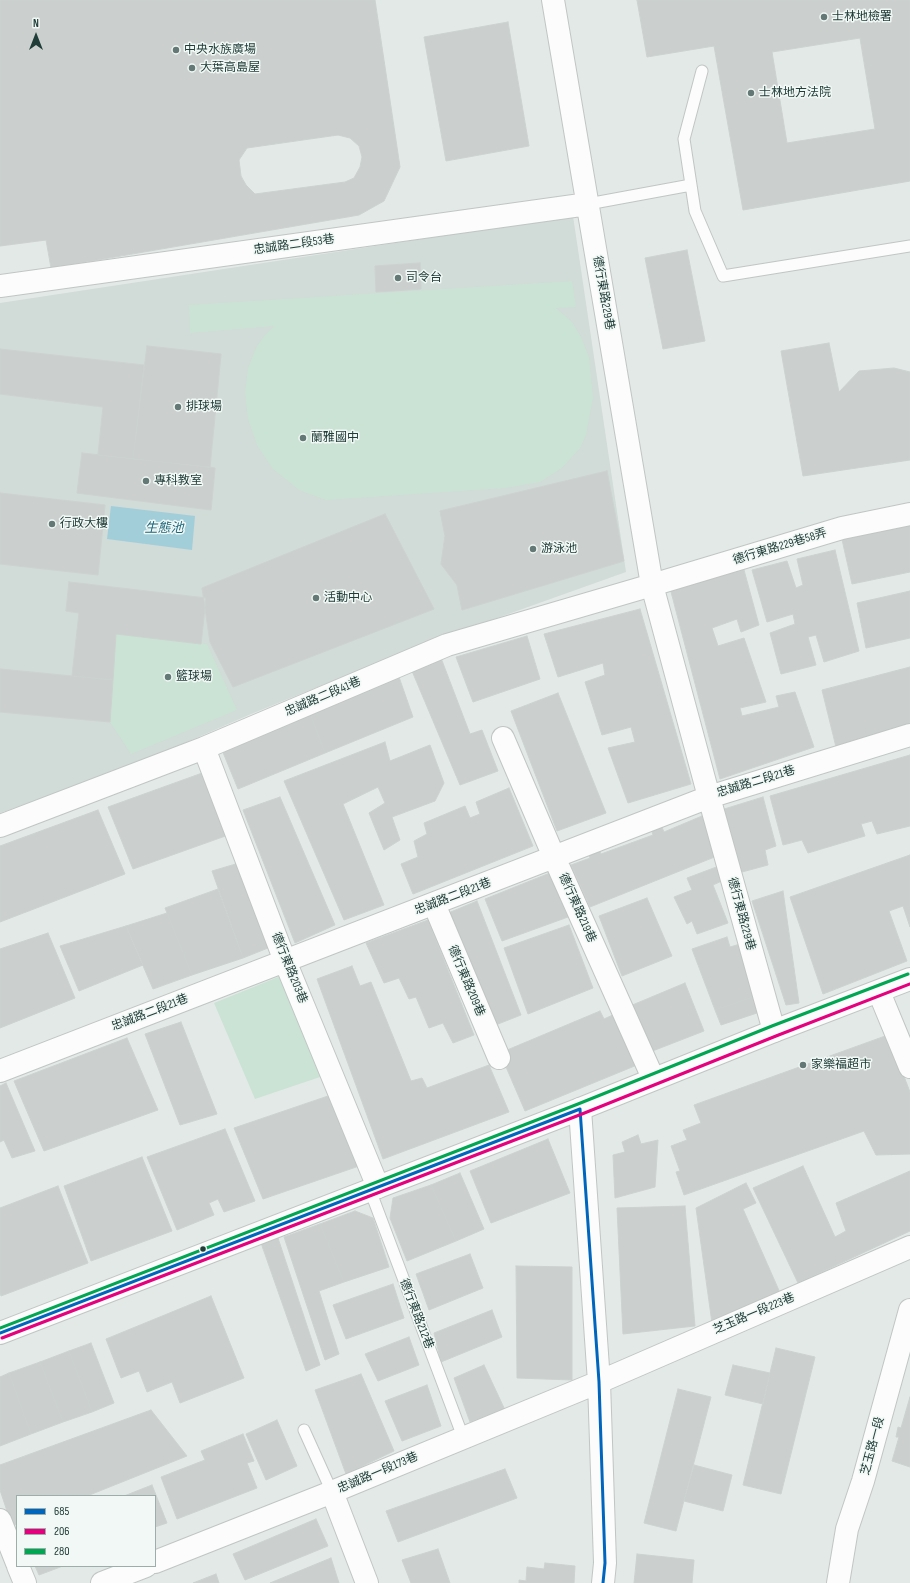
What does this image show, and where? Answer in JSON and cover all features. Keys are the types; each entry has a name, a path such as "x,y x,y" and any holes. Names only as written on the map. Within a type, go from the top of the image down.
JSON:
{"street":[{"name":"德行東路229巷","path":"553,0 652,585 774,1031"},
{"name":"忠誠路二段53巷","path":"0,286 588,204"},
{"name":"德行東路229巷58弄","path":"652,585 842,528 910,514"},
{"name":"忠誠路二段41巷","path":"0,826 204,748 447,645 652,585"},
{"name":"忠誠路二段21巷","path":"0,1071 709,797 910,735"},
{"name":"德行東路219巷","path":"503,738 554,857 653,1078"},
{"name":"德行東路203巷","path":"204,748 285,961 374,1188"},
{"name":"德行東路209巷","path":"434,904 499,1058"},
{"path":"0,1333 580,1109 653,1078 910,979"},
{"path":"878,992 910,1067"},
{"path":"580,1109 599,1382 605,1563 603,1583"},
{"name":"芝玉路一段223巷","path":"599,1382 910,1247"},
{"name":"芝玉路一段","path":"838,1583 847,1529 863,1481 910,1310"},
{"name":"忠誠路一段173巷","path":"156,1562 332,1492 599,1382"},
{"path":"332,1492 366,1583"},
{"path":"0,1520 16,1560"},
{"path":"18,1567 25,1583"},
{"path":"102,1583 143,1567"}],"lane":[{"path":"702,71 684,139 695,211 723,276 910,246"},
{"path":"588,204 691,185"},
{"name":"德行東路212巷","path":"374,1188 463,1437"},
{"path":"304,1430 332,1492"}],"shaded area":[{"name":"蘭雅國中","path":"573,216 626,572 416,647 251,714 132,766 0,813 0,303"}],"green space":[{"path":"572,281 576,307 556,308 572,322 581,337 589,357 593,398 586,435 580,448 562,468 540,482 505,488 326,500 299,490 273,469 257,445 248,419 245,393 248,368 257,346 274,326 190,333 189,305"},
{"name":"籃球場","path":"116,634 207,644 237,710 131,754 110,722"},
{"path":"283,975 323,1076 255,1099 214,1003"}],"water":[{"name":"生態池","path":"111,506 195,516 192,550 107,539"}],"building":[{"name":"大葉高島屋","path":"0,0 375,0 400,167 384,201 359,215 51,268 46,240 0,246","holes":["338,135 350,138 359,146 362,157 360,167 354,178 345,182 255,194 246,185 241,176 239,160 247,148"]},
{"name":"士林地方法院","path":"637,0 910,0 910,181 743,210 714,46 647,57","holes":["860,38 875,129 787,143 772,52"]},
{"path":"508,22 529,146 446,161 424,37"},
{"path":"687,250 705,341 663,349 645,258"},
{"name":"司令台","path":"420,263 421,289 376,292 375,266"},
{"path":"829,343 839,392 859,371 894,368 910,372 910,460 803,476 781,351"},
{"name":"排球場","path":"147,346 221,354 210,467 133,459"},
{"path":"0,349 144,365 133,459 98,455 103,407 0,394"},
{"name":"專科教室","path":"82,453 215,468 211,510 77,493"},
{"name":"游泳池","path":"607,471 624,561 462,610 457,585 441,564 445,536 440,511"},
{"name":"行政大樓","path":"0,493 105,505 98,575 0,564"},
{"name":"活動中心","path":"385,514 434,609 233,687 210,642 202,588"},
{"path":"910,521 910,572 852,584 841,535"},
{"path":"835,550 859,651 824,662 816,635 808,637 816,665 781,674 770,633 795,624 793,614 767,622 752,570 787,561 796,588 803,585 797,559"},
{"path":"744,570 759,625 741,632 737,619 712,628 718,646 744,638 766,702 740,708 742,716 779,707 776,696 795,692 814,747 720,779 670,588"},
{"path":"69,582 206,598 201,644 116,634 113,680 72,676 79,613 66,611"},
{"path":"910,591 910,638 866,648 857,603"},
{"path":"640,609 691,784 628,803 608,748 635,742 631,727 602,735 585,682 605,675 603,663 558,677 544,634"},
{"path":"527,636 540,679 473,702 456,657"},
{"path":"441,658 470,734 482,730 498,771 460,785 412,671"},
{"path":"910,667 910,726 836,747 822,690"},
{"path":"0,669 113,680 110,722 0,712"},
{"path":"399,677 413,717 325,753 310,713"},
{"path":"558,693 606,813 557,831 511,711"},
{"path":"310,713 325,753 238,789 222,750"},
{"path":"385,742 390,761 430,745 444,783 435,801 392,817 400,840 384,850 369,813 385,803 378,787 343,804 384,905 344,920 284,781"},
{"path":"910,755 910,826 877,834 872,821 861,824 865,836 808,853 802,840 783,845 770,796"},
{"path":"205,772 231,834 133,869 108,807"},
{"path":"509,788 533,846 413,894 401,864 418,857 414,841 427,834 424,823 465,806 470,818 480,814 476,802"},
{"path":"280,797 335,925 295,943 243,810"},
{"path":"763,797 776,846 765,850 768,865 742,872 721,810"},
{"path":"98,810 125,874 0,922 0,846"},
{"path":"702,816 717,856 590,907 571,865 590,858 587,851 598,847 601,854 653,835 651,828 660,823 664,832"},
{"path":"910,855 910,927 903,906 889,911 907,961 823,994 790,897"},
{"path":"239,863 273,946 243,958 212,871"},
{"path":"719,866 724,880 713,885 728,923 697,934 692,921 687,924 674,897 692,890 687,878"},
{"path":"550,873 568,917 502,941 485,899"},
{"path":"218,889 243,958 192,975 165,908"},
{"path":"783,891 799,1003 786,1005 752,901"},
{"path":"647,898 672,956 622,976 599,916"},
{"path":"477,901 521,1015 493,1026 446,914"},
{"path":"167,913 192,975 153,989 126,926"},
{"path":"428,920 474,1035 453,1043 443,1023 429,1028 416,997 409,999 399,978 384,983 366,943"},
{"path":"569,925 593,988 528,1014 504,948"},
{"path":"126,926 143,965 79,991 60,946"},
{"path":"48,933 75,998 0,1028 0,949"},
{"path":"727,937 730,947 747,942 759,995 715,1010 692,949"},
{"path":"352,966 360,986 371,982 411,1081 422,1078 427,1088 489,1065 509,1112 383,1159 317,979"},
{"path":"685,983 704,1031 650,1052 630,1006"},
{"path":"759,995 763,1011 721,1025 715,1010"},
{"path":"600,1011 604,1019 615,1014 637,1065 525,1111 500,1053"},
{"path":"181,1022 217,1114 180,1125 145,1034"},
{"path":"888,1035 910,1092 910,1154 876,1155 864,1131 684,1195 676,1172 680,1171 671,1146 687,1140 683,1130 701,1123 694,1105"},
{"path":"127,1038 158,1110 44,1151 14,1081"},
{"path":"6,1083 35,1151 12,1158 4,1140 0,1142 0,1086"},
{"path":"331,1095 362,1165 263,1199 234,1128"},
{"path":"225,1129 255,1201 224,1212 218,1199 209,1203 214,1215 177,1230 147,1157"},
{"path":"638,1135 641,1144 658,1140 655,1187 615,1198 613,1155 625,1152 622,1142"},
{"path":"548,1139 570,1193 491,1223 470,1171"},
{"path":"142,1157 172,1231 91,1261 64,1186"},
{"path":"803,1166 835,1237 846,1231 836,1203 910,1171 910,1231 798,1283 753,1188"},
{"path":"460,1173 484,1229 456,1241 431,1185"},
{"path":"746,1183 756,1203 743,1209 781,1295 712,1323 696,1208"},
{"path":"431,1185 456,1241 407,1261 390,1218 393,1198"},
{"path":"58,1186 88,1263 1,1296 0,1208"},
{"path":"685,1206 695,1326 623,1334 617,1208"},
{"path":"355,1211 373,1218 389,1267 344,1282 320,1224"},
{"path":"320,1224 344,1282 319,1291 339,1354 325,1360 284,1237"},
{"path":"278,1238 320,1365 306,1371 261,1243"},
{"path":"470,1254 483,1288 429,1310 416,1274"},
{"path":"516,1266 572,1267 572,1380 517,1378"},
{"path":"393,1284 404,1318 346,1339 333,1305"},
{"path":"211,1296 244,1378 180,1403 172,1382 147,1392 139,1371 121,1378 106,1339"},
{"path":"492,1310 502,1337 441,1362 434,1333"},
{"path":"409,1337 419,1365 378,1381 365,1354"},
{"path":"91,1343 114,1403 92,1412 69,1351"},
{"path":"776,1348 815,1357 781,1494 743,1485"},
{"path":"69,1351 92,1412 63,1422 40,1362"},
{"path":"40,1362 63,1422 31,1434 9,1373"},
{"path":"484,1365 505,1410 470,1422 454,1378"},
{"path":"733,1365 770,1373 763,1404 725,1395"},
{"path":"9,1373 31,1434 0,1446 0,1377"},
{"path":"361,1374 394,1451 346,1474 315,1390"},
{"path":"427,1385 441,1426 402,1441 385,1401"},
{"path":"678,1389 711,1397 676,1531 644,1523"},
{"path":"910,1397 910,1467 892,1461 899,1437 896,1437 898,1427 901,1428"},
{"path":"151,1410 187,1456 90,1495 16,1495 16,1524 12,1526 0,1490 0,1465"},
{"path":"277,1420 297,1466 266,1480 246,1434"},
{"path":"243,1434 254,1461 247,1463 257,1488 177,1519 161,1477 205,1460 201,1451"},
{"path":"694,1465 732,1475 723,1511 684,1501"},
{"path":"505,1469 517,1498 398,1542 386,1511"},
{"path":"152,1485 156,1495 127,1495"},
{"path":"156,1495 167,1523 156,1527"},
{"path":"316,1519 328,1546 245,1580 233,1554"},
{"path":"438,1549 450,1583 411,1583 402,1560"},
{"path":"637,1554 694,1560 692,1583 634,1583"},
{"path":"331,1558 339,1583 270,1583"},
{"path":"545,1563 575,1566 574,1583 519,1583 519,1580 526,1581 527,1567 544,1569"},
{"path":"35,1567 60,1567 39,1575"},
{"path":"216,1574 219,1583 193,1583"}],"transit line":[{"name":"280","path":"0,1328 578,1104 772,1026 908,974"},
{"name":"206","path":"2,1338 582,1114 910,984"},
{"name":"685","path":"580,1109 599,1382 605,1563 603,1583"},
{"name":"685","path":"0,1333 580,1109"}],"place":[{"name":"士林地檢署","path":"824,17"},
{"name":"中央水族廣場","path":"176,50"},
{"name":"大葉高島屋","path":"192,68"},
{"name":"士林地方法院","path":"751,93"},
{"name":"司令台","path":"398,278"},
{"name":"排球場","path":"178,407"},
{"name":"蘭雅國中","path":"303,438"},
{"name":"專科教室","path":"146,481"},
{"name":"行政大樓","path":"52,524"},
{"name":"游泳池","path":"533,549"},
{"name":"活動中心","path":"316,598"},
{"name":"籃球場","path":"168,677"},
{"name":"家樂福超市","path":"803,1065"}]}
